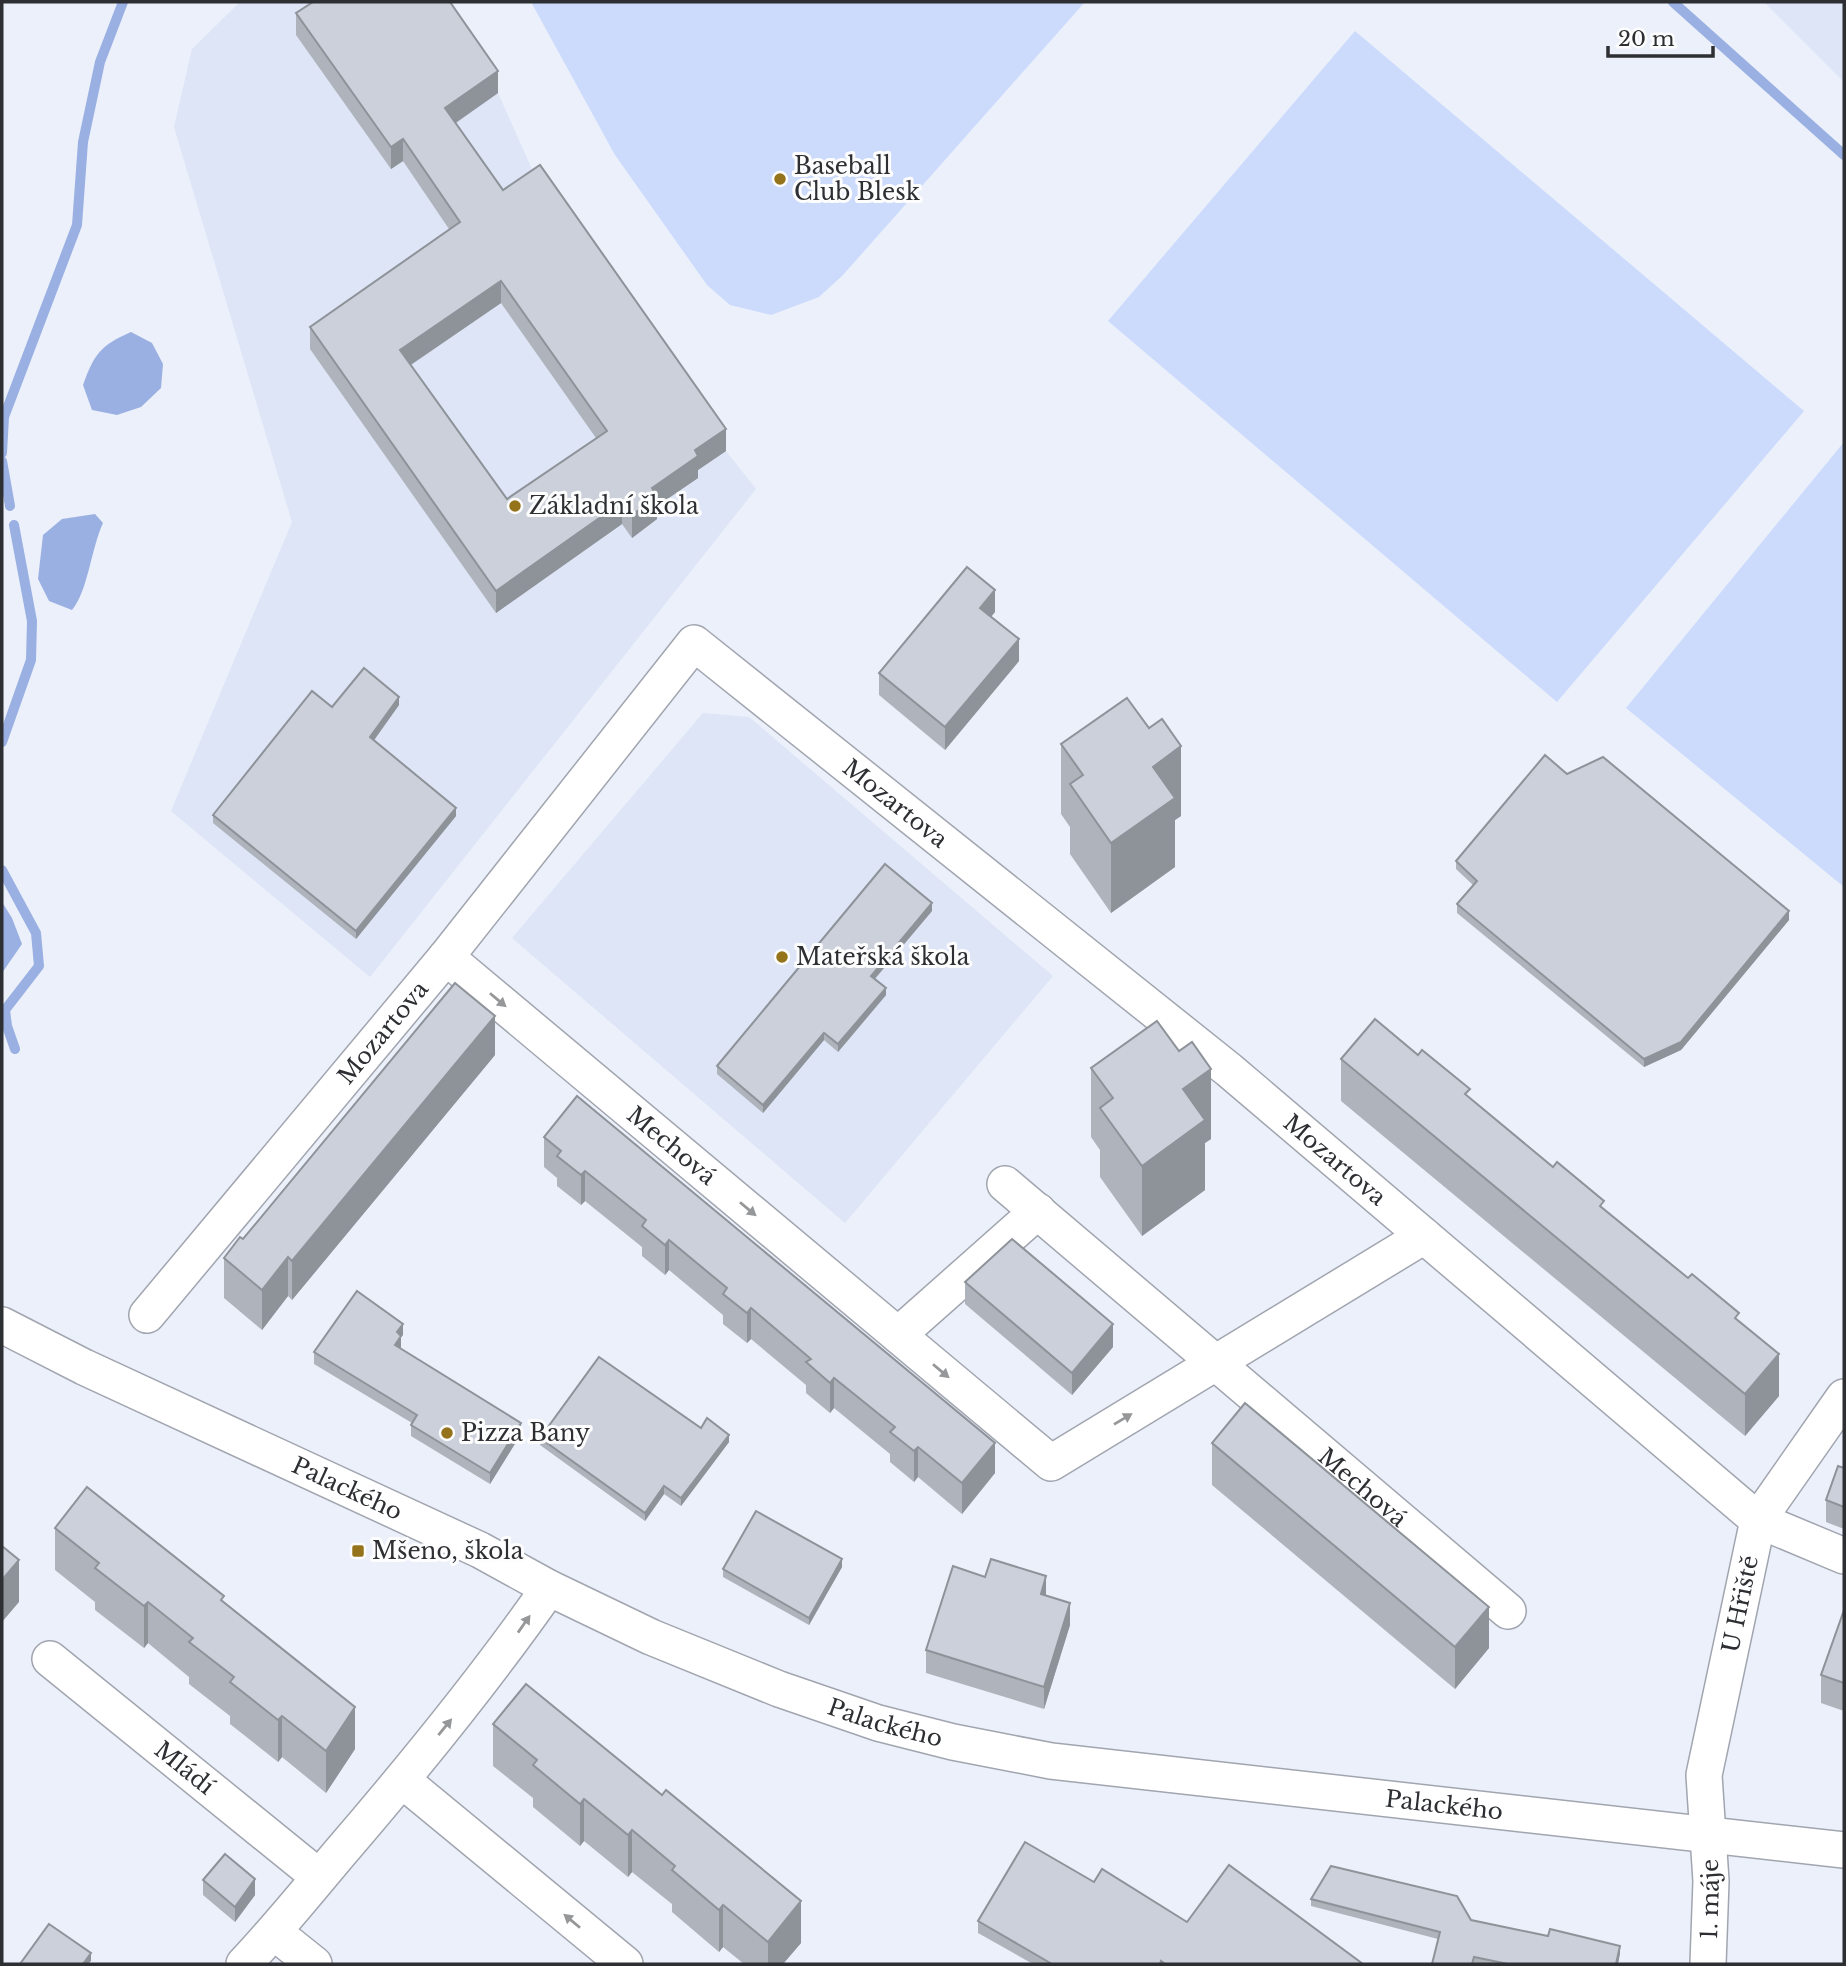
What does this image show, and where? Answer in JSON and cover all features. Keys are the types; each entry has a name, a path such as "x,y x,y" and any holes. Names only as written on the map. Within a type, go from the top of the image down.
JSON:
{"street":[{"name":"Mozartova","path":"147,1315 446,957 694,643 1229,1070 1758,1520 1844,1556"},
{"name":"Mechová","path":"446,957 1051,1463 1423,1236"},
{"name":"Mechová","path":"1005,1184 1508,1611"},
{"path":"898,1335 1038,1211"},
{"name":"Palackého","path":"7,1336 84,1367 480,1550 549,1588 651,1637 779,1689 878,1723 953,1742 1051,1761 1844,1850"},
{"name":"U Hřiště","path":"1707,1836 1704,1775 1758,1520 1844,1397"},
{"path":"244,1964 402,1780 499,1660 549,1588"},
{"name":"Mládí","path":"50,1659 319,1877"},
{"path":"402,1780 625,1964"},
{"name":"1. máje","path":"1707,1836 1711,1881 1707,1964"},
{"path":"274,1932 314,1964"}],"shaded area":[{"name":"Základní škola","path":"240,2 434,2 498,93 540,187 726,451 756,489 370,977 171,811 292,522 174,127 192,49"},
{"name":"Baseball Club Blesk","path":"531,2 1085,2 843,275 819,297 771,315 730,305 707,285 615,155"},
{"path":"1764,2 1844,2 1844,82"},
{"path":"1355,31 1804,411 1557,702 1108,321"},
{"path":"131,332 152,343 163,364 161,388 141,407 117,415 92,410 83,385 91,365 112,341"},
{"path":"1844,442 1844,887 1626,708"},
{"path":"95,514 103,523 86,581 72,610 49,601 38,579 43,535 62,519"},
{"name":"Mateřská škola","path":"703,713 749,717 1053,976 845,1223 512,938"},
{"path":"2,902 12,918 22,944 2,973"}],"building":[{"path":"313,2 450,2 498,71 445,108 503,190 540,165 726,429 695,450 698,456 652,488 657,497 632,515 622,502 496,591 310,327 460,222 403,139 391,147 296,13","holes":["501,281 607,431 507,499 400,350"]},
{"path":"967,567 995,590 980,608 1019,639 945,727 879,673"},
{"path":"364,668 399,697 370,737 456,808 356,931 213,815 312,691 332,707"},
{"path":"1127,698 1149,728 1162,719 1181,746 1153,767 1175,798 1111,843 1070,784 1083,775 1061,744"},
{"path":"1545,755 1567,774 1603,757 1789,911 1681,1042 1644,1059 1457,904 1477,881 1456,861"},
{"path":"885,864 932,903 871,976 886,988 838,1044 824,1033 763,1105 717,1066"},
{"path":"455,983 495,1016 292,1261 288,1257 262,1290 224,1258 240,1237 243,1239"},
{"path":"1375,1019 1418,1055 1422,1050 1470,1089 1465,1094 1553,1167 1557,1162 1604,1201 1600,1206 1688,1278 1692,1274 1739,1313 1735,1318 1779,1354 1745,1394 1341,1059"},
{"path":"1157,1021 1179,1051 1192,1042 1211,1069 1183,1089 1205,1120 1142,1166 1100,1108 1113,1098 1091,1068"},
{"path":"577,1096 995,1443 962,1483 918,1447 914,1451 890,1432 895,1427 834,1378 830,1383 806,1362 811,1359 751,1308 747,1313 723,1294 727,1288 669,1240 665,1245 642,1226 646,1220 585,1171 581,1175 557,1156 561,1151 544,1137"},
{"path":"1012,1239 1113,1324 1072,1373 965,1282"},
{"path":"357,1291 403,1324 397,1332 401,1336 395,1345 521,1423 490,1473 411,1425 417,1415 314,1352"},
{"path":"599,1357 701,1428 707,1418 729,1435 681,1498 664,1486 645,1513 540,1438"},
{"path":"1245,1403 1489,1607 1455,1647 1212,1443"},
{"path":"1838,1466 1844,1468 1844,1507 1826,1500"},
{"path":"87,1487 224,1596 221,1600 355,1707 326,1751 282,1716 278,1720 230,1682 234,1677 189,1642 193,1638 148,1602 144,1606 95,1568 99,1563 55,1528"},
{"path":"756,1511 842,1559 809,1618 723,1569"},
{"path":"2,1546 19,1560 2,1580"},
{"path":"991,1559 1046,1576 1041,1594 1070,1603 1044,1687 926,1650 953,1566 985,1577"},
{"path":"1844,1610 1844,1683 1821,1675"},
{"path":"526,1684 662,1795 666,1790 801,1901 768,1942 723,1905 719,1910 672,1870 675,1866 632,1830 628,1835 584,1799 580,1804 533,1765 537,1760 493,1724"},
{"path":"1025,1842 1094,1882 1102,1869 1187,1922 1229,1865 1363,1964 1165,1964 1161,1961 1160,1964 1052,1964 978,1921"},
{"path":"225,1854 255,1879 235,1907 203,1880"},
{"path":"1331,1866 1457,1896 1471,1920 1548,1936 1550,1929 1620,1946 1616,1964 1508,1964 1474,1957 1472,1964 1432,1964 1440,1932 1311,1899"},
{"path":"49,1924 91,1953 83,1964 20,1964"}],"waterway":[{"path":"2,453 4,417 77,225 83,142 100,62 123,2"},
{"path":"1673,2 1844,155"},
{"path":"2,461 10,506"},
{"path":"2,742 31,660 32,621 14,525"},
{"path":"2,870 36,933 39,966 5,1010 15,1049"}],"place":[{"name":"Baseball Club Blesk","path":"780,179"},
{"name":"Základní škola","path":"515,506"},
{"name":"Mateřská škola","path":"782,957"},
{"name":"Pizza Bany","path":"447,1433"},
{"name":"Mšeno, škola","path":"358,1551"}]}
